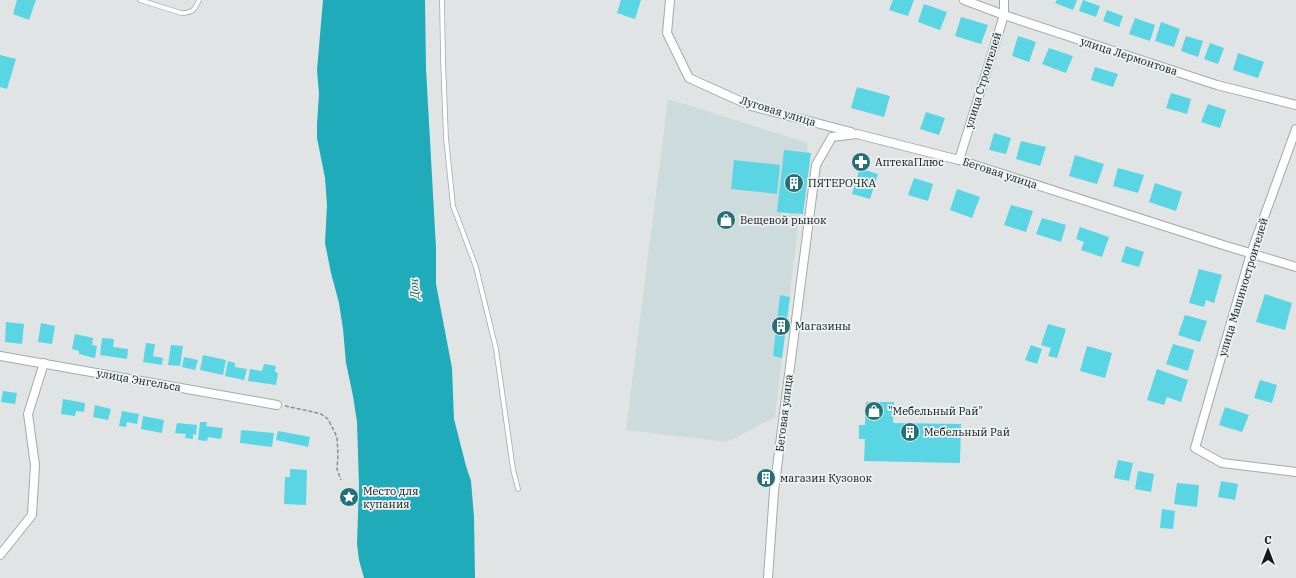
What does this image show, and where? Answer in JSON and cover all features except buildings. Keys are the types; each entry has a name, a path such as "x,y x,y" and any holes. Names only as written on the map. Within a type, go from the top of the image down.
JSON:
{"street":[{"name":"Луговая улица","path":"670,0 667,33 689,78 751,106 857,134"},
{"name":"улица Лермонтова","path":"964,0 1004,15 1216,85 1296,105"},
{"name":"улица Строителей","path":"959,160 1004,15 1004,0"},
{"name":"улица Машиностроителей","path":"1296,129 1251,253 1195,448 1222,463 1296,472"},
{"name":"Беговая улица","path":"768,578 774,491 816,165 832,137 857,134 959,160 1296,267"},
{"name":"улица Энгельса","path":"0,356 277,405"},
{"path":"0,555 32,515 35,465 28,414 44,364"}],"lane":[{"path":"140,0 181,13 188,13 194,9 199,0"},
{"path":"442,0 446,138 453,206 476,267 496,349 513,469 518,489"}],"path":[{"path":"277,405 309,410 321,414 328,419 337,437 337,468 341,480"}],"shaded area":[{"name":"Вещевой рынок","path":"668,99 808,143 775,417 727,442 626,430"}],"water":[{"name":"Дон","path":"323,0 425,0 426,69 436,248 436,284 452,368 454,419 471,481 474,517 475,578 364,578 359,560 357,544 359,485 357,422 346,363 339,303 325,243 327,205 325,178 317,138 319,94 317,70"}],"place":[{"name":"АптекаПлюс","path":"861,162"},
{"name":"ПЯТЕРОЧКА","path":"794,183"},
{"name":"Вещевой рынок","path":"726,220"},
{"name":"Магазины","path":"781,326"},
{"name":"\"Мебельный Рай\"","path":"874,411"},
{"name":"Мебельный Рай","path":"910,432"},
{"name":"магазин Кузовок","path":"766,478"},
{"name":"Место для купания","path":"349,497"}]}
